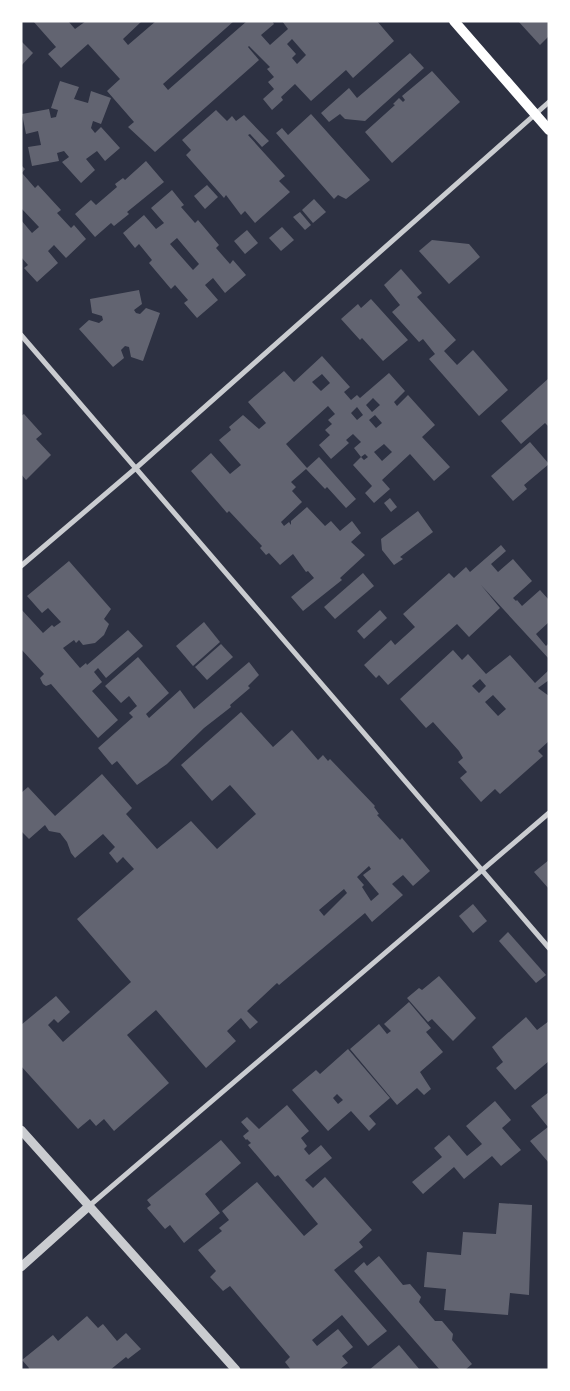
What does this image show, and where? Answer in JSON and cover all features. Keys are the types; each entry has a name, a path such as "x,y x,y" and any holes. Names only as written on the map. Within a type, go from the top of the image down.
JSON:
{"main road":[{"path":"454,21 549,130"}],"street":[{"path":"21,566 136,468 549,102"},
{"path":"21,335 549,948"},
{"path":"21,1267 89,1206 549,813"},
{"path":"21,1130 236,1370"}],"building":[{"path":"33,21 68,21 75,29 86,21 142,21 123,39 128,45 156,21 234,21 163,84 168,90 247,21 272,21 274,24 261,35 270,45 288,29 282,21 377,21 394,41 353,78 346,70 311,101 295,84 281,97 283,100 272,110 263,99 274,89 268,82 274,77 267,69 270,67 249,46 259,60 155,152 128,127 134,122 107,91 120,79 88,44 61,68 48,54 56,47","holes":["292,39 306,55 297,64 292,58 296,54 287,44"]},
{"path":"518,21 549,21 549,36 540,45"},
{"path":"21,41 33,53 21,66"},
{"path":"410,53 424,68 365,121 345,119 340,114 329,122 321,113 349,88 357,98"},
{"path":"432,71 460,102 392,163 365,132 395,105 393,104 399,98 403,102 405,100 402,96"},
{"path":"60,81 79,87 74,99 88,103 91,91 111,98 101,124 93,121 91,128 95,133 101,127 120,148 105,161 97,151 86,159 95,170 81,183 62,162 69,157 64,151 57,153 59,161 32,166 28,147 41,145 38,131 26,134 22,114 49,109 51,118 56,117 58,110 51,108"},
{"path":"216,110 227,121 232,116 236,121 244,115 269,141 262,147 250,134 248,135 285,176 279,181 290,192 255,223 245,211 241,215 226,195 224,198 186,155 191,150 182,140"},
{"path":"311,114 370,180 346,199 338,195 334,199 276,133 282,128 288,135"},
{"path":"146,161 164,182 127,212 129,214 114,226 111,223 95,237 75,214 91,200 96,205 117,187 115,184 123,178 125,180"},
{"path":"21,165 25,169 22,173 35,188 38,185 61,210 57,213 71,228 74,225 86,239 66,258 54,245 48,251 58,263 37,282 24,268 28,265 21,257 21,220 32,233 39,227 21,208"},
{"path":"207,185 218,197 205,209 194,196"},
{"path":"172,190 184,205 181,207 195,223 198,220 219,245 216,248 230,264 233,260 246,275 225,293 213,278 205,285 218,300 197,318 184,303 188,300 175,285 171,289 149,263 152,260 139,244 135,248 123,233 144,215 156,229 164,223 151,208","holes":["177,238 199,264 193,270 170,244"]},
{"path":"314,199 326,212 313,223 302,210"},
{"path":"300,212 311,225 305,230 293,217"},
{"path":"282,227 294,240 281,251 269,238"},
{"path":"247,230 258,243 245,254 234,241"},
{"path":"432,240 469,244 480,257 449,284 419,251"},
{"path":"401,269 422,293 417,297 456,340 444,351 457,365 473,350 508,390 479,416 429,359 435,354 423,339 419,342 392,312 400,305 384,285"},
{"path":"139,290 142,304 134,310 136,313 140,314 146,308 160,313 143,361 131,357 129,347 125,346 121,350 124,358 113,367 79,329 89,320 99,323 103,320 102,316 92,313 90,299"},
{"path":"371,299 408,340 383,361 341,319 358,304 361,308"},
{"path":"322,356 350,387 344,392 351,400 357,395 360,398 389,373 405,391 394,402 397,406 408,395 435,425 422,437 450,467 434,481 410,454 382,480 390,489 374,503 365,493 372,486 353,465 361,457 354,448 361,442 353,434 346,440 349,443 331,459 319,445 330,435 325,430 332,424 328,420 335,414 328,406 286,444 307,468 319,457 356,499 346,508 327,487 325,489 306,469 291,482 296,487 292,491 302,502 281,522 284,526 289,522 291,525 291,521 307,507 325,526 331,521 340,531 352,521 361,533 351,542 365,555 340,578 342,580 303,611 291,597 314,578 308,571 306,572 293,554 280,565 269,553 266,555 260,548 262,546 229,511 227,513 191,471 211,453 230,474 241,465 219,440 231,430 229,427 243,415 259,429 266,423 248,402 284,371 294,382","holes":["322,374 330,383 321,391 312,382","373,398 380,405 372,412 366,405","357,407 363,415 357,420 351,413","375,415 382,423 376,428 369,420","384,444 392,452 382,461 374,452","365,454 368,457 364,460 361,457"]},
{"path":"549,378 549,427 545,423 521,444 501,421"},
{"path":"24,414 42,434 36,439 51,455 26,480 21,474 21,416"},
{"path":"530,442 549,464 524,485 527,489 513,501 491,476"},
{"path":"390,498 397,507 391,512 384,503"},
{"path":"418,511 433,532 400,557 403,559 394,565 382,550 381,539"},
{"path":"501,545 506,551 491,564 498,572 513,559 532,581 513,598 522,606 540,590 549,600 549,622 536,634 546,646 549,643 549,659 481,585 500,608 469,637 457,624 388,685 379,675 376,678 364,665 391,640 395,645 415,627 403,614 449,573 454,578 466,567 470,572"},
{"path":"69,561 111,609 104,619 109,624 104,635 95,643 83,645 79,640 76,643 74,640 63,648 80,668 86,663 87,665 128,630 143,646 106,678 98,668 94,672 102,682 92,691 118,720 98,738 51,684 46,686 43,684 40,678 44,674 21,649 21,609 43,633 52,625 54,627 61,622 48,608 42,613 27,596"},
{"path":"363,573 374,586 335,619 324,607"},
{"path":"380,610 387,618 364,639 357,631"},
{"path":"204,622 220,642 193,666 176,646"},
{"path":"221,644 233,657 207,680 195,667"},
{"path":"453,650 462,660 468,654 486,674 510,655 535,683 549,670 549,680 538,688 549,696 549,741 538,751 543,756 500,794 495,789 481,802 460,778 467,772 458,762 463,758 459,751 433,722 426,728 400,699","holes":["480,679 486,686 479,693 472,686","493,695 506,709 498,716 485,702"]},
{"path":"138,657 169,693 146,714 149,718 180,690 194,709 249,662 259,675 248,686 250,688 230,705 231,707 204,728 167,764 137,785 117,761 112,765 98,748 133,717 129,713 137,706 129,696 121,703 105,686"},
{"path":"241,712 273,747 292,730 318,760 323,755 328,761 330,759 375,806 379,814 377,815 400,840 402,838 430,871 413,886 403,875 392,884 403,895 372,922 365,913 279,985 277,983 247,1011 258,1022 250,1029 241,1018 227,1031 236,1041 206,1068 156,1010 127,1035 169,1083 114,1131 104,1119 96,1126 90,1119 78,1129 21,1066 21,1025 56,996 70,1012 58,1023 54,1019 48,1025 63,1042 131,982 77,919 134,869 123,857 117,863 109,853 115,847 103,834 75,858 60,833 49,831 45,825 29,839 21,831 21,793 28,787 55,816 102,774 132,808 126,814 157,849 191,821 217,849 256,814 230,785 212,801 181,765","holes":["369,866 371,869 363,875 379,894 371,901 362,887 364,885 357,877","344,889 347,893 324,916 319,910"]},
{"path":"549,860 549,889 534,872"},
{"path":"473,904 487,921 473,933 459,916"},
{"path":"508,932 546,975 536,983 499,941"},
{"path":"439,976 476,1018 453,1041 432,1019 428,1022 407,998 419,988 422,990"},
{"path":"409,1002 431,1028 426,1032 443,1052 420,1072 431,1089 424,1095 417,1088 397,1105 350,1049 379,1024 387,1034 391,1031 384,1024"},
{"path":"526,1017 537,1030 549,1021 549,1061 515,1090 496,1068 503,1062 492,1047"},
{"path":"348,1049 390,1098 369,1116 376,1124 369,1131 351,1111 328,1131 292,1090 316,1070 320,1074","holes":["337,1094 343,1100 338,1104 333,1098"]},
{"path":"549,1092 549,1163 530,1141 548,1127 531,1106"},
{"path":"495,1101 511,1120 502,1128 521,1150 501,1166 492,1156 464,1179 454,1167 423,1194 412,1182 442,1157 434,1148 449,1135 467,1156 482,1144 466,1126"},
{"path":"287,1105 309,1131 301,1138 307,1146 304,1149 309,1155 321,1145 332,1158 305,1180 313,1188 325,1177 372,1230 359,1242 363,1247 334,1270 387,1331 368,1346 342,1315 312,1340 317,1346 338,1329 353,1347 342,1356 348,1363 339,1370 291,1370 285,1362 290,1357 230,1286 223,1291 210,1277 216,1271 198,1250 222,1231 219,1228 229,1220 222,1211 257,1182 304,1236 318,1224 278,1175 275,1177 248,1145 251,1143 243,1136 249,1131 241,1122 247,1117 259,1129"},
{"path":"221,1140 241,1163 205,1194 220,1213 184,1243 170,1225 165,1229 147,1208 151,1205 147,1200"},
{"path":"499,1203 532,1205 529,1295 510,1293 508,1315 444,1310 446,1289 424,1287 427,1252 461,1255 463,1232 496,1234"},
{"path":"379,1256 403,1285 410,1284 421,1297 419,1302 435,1321 442,1321 453,1334 452,1340 472,1364 465,1370 440,1370 354,1271 364,1262 367,1266"},
{"path":"87,1316 98,1328 103,1324 117,1341 126,1333 141,1349 128,1359 126,1357 110,1370 28,1370 29,1368 22,1360 53,1335 58,1341"},
{"path":"399,1345 420,1370 369,1370"}]}
